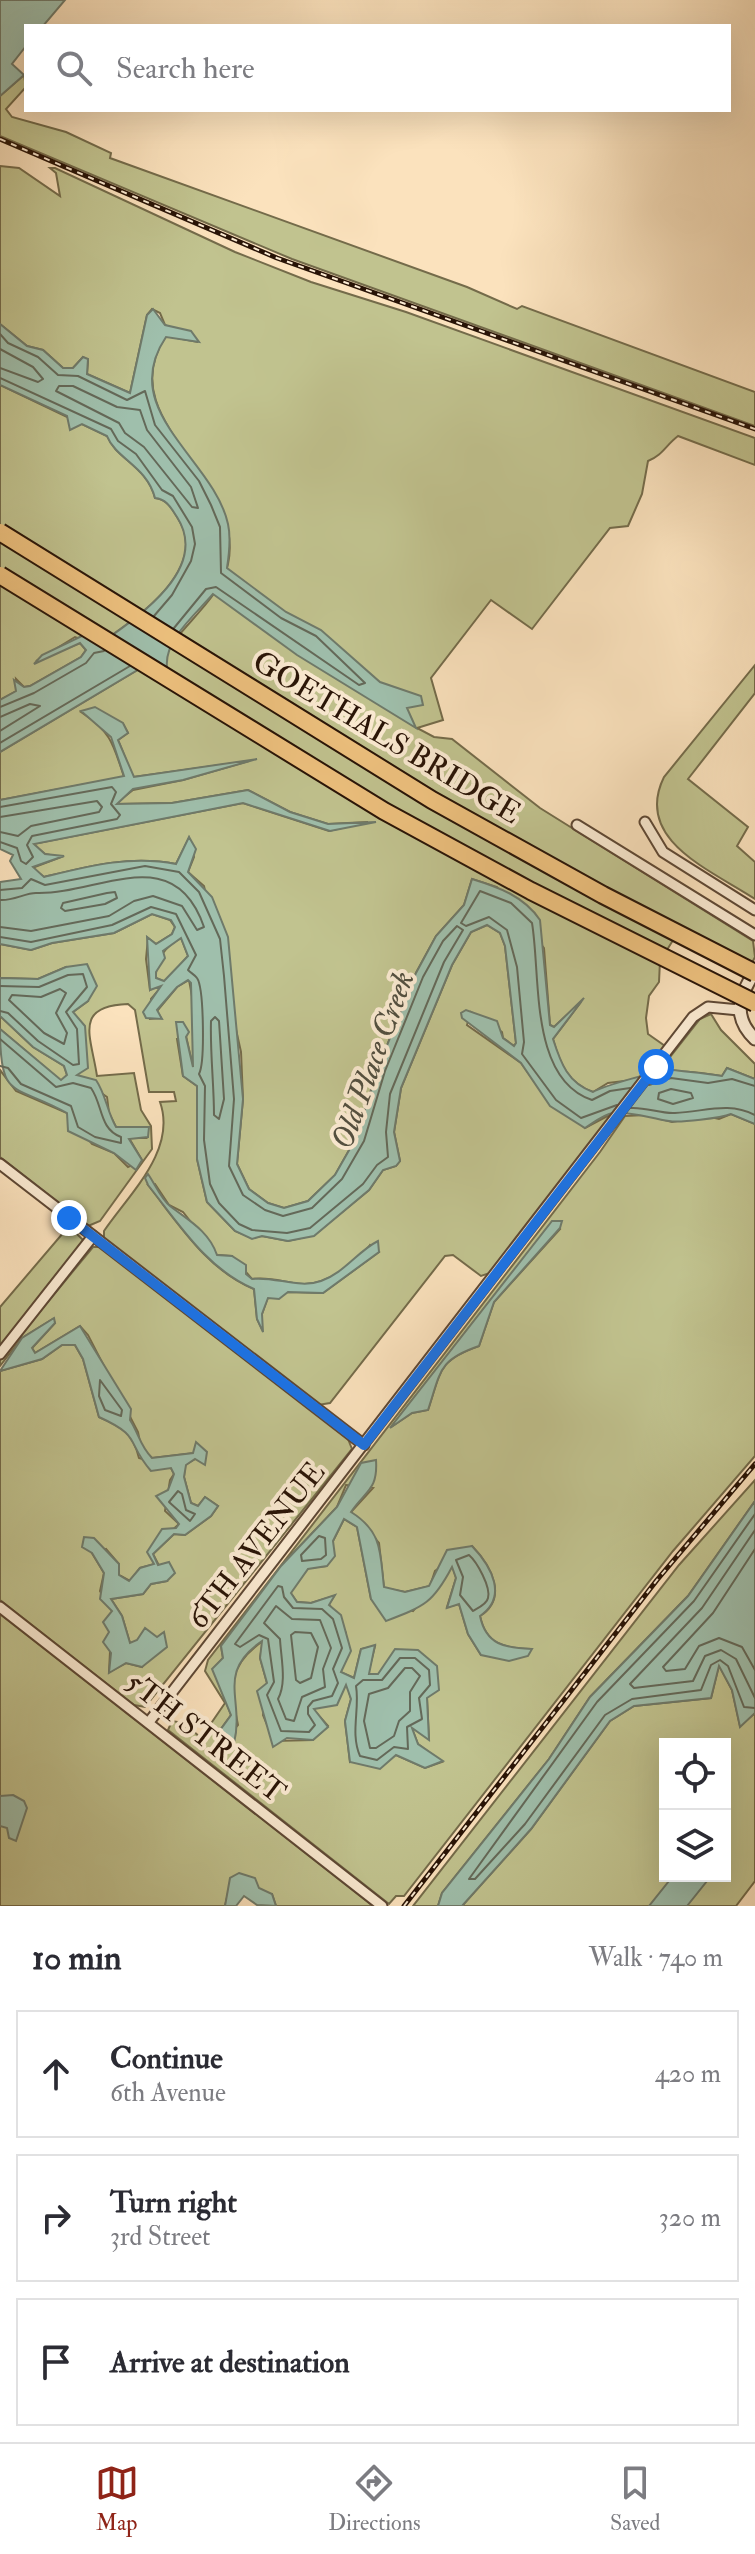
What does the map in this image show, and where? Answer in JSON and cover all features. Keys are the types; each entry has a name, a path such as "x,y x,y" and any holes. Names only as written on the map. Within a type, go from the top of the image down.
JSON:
{"highway":[{"name":"GOETHALS BRIDGE","path":"0,532 480,828 755,972"},
{"name":"GOETHALS BRIDGE","path":"0,575 396,818 531,891 755,1003"}],"street":[{"path":"645,822 663,852 755,910"},
{"path":"577,825 755,935"},
{"path":"755,972 741,993 739,1010 743,1024 755,1039"},
{"name":"6TH AVENUE","path":"149,1722 700,1010 708,1007 739,1010"},
{"path":"0,1164 364,1445"},
{"path":"0,1354 93,1236"},
{"name":"5TH STREET","path":"0,1607 382,1906"}],"green space":[{"path":"24,75 24,89 6,109 12,117 66,132 111,153 110,158 467,287 517,309 522,306 755,392 755,426 292,259 0,136 0,96"},
{"path":"0,166 19,168 60,196 56,173 50,168 55,168 235,252 311,282 406,312 755,438 755,465 678,436 648,461 642,494 628,526 610,528 532,629 491,600 431,678 443,720 417,728 434,737 452,739 540,808 753,941 755,957 751,965 680,929 660,961 659,982 649,996 646,1018 648,1034 665,1046 641,1079 608,1083 593,1092 571,1078 553,1039 581,1002 554,1027 550,1025 544,948 497,887 472,879 464,905 436,936 416,973 378,1068 356,1138 335,1175 308,1201 284,1208 268,1203 249,1189 237,1164 243,1099 241,1052 204,886 188,872 194,857 189,838 176,864 126,861 44,877 32,868 61,857 45,854 33,844 243,803 329,831 368,822 328,824 290,812 248,790 172,803 115,804 133,790 183,780 249,761 133,777 118,740 128,733 123,724 94,708 81,712 110,739 124,777 0,800 0,752 151,662 166,667 165,654 224,577 228,564 228,532 218,503 166,422 154,395 153,367 166,336 198,342 165,325 160,313 152,309 147,315 130,393 87,374 88,360 83,357 73,368 63,368 43,350 27,346 0,324"},
{"path":"0,385 107,436 117,451 139,470 155,498 167,503 173,510 186,541 184,559 175,577 146,609 98,645 75,637 36,661 80,643 86,650 81,657 30,686 24,687 16,679 17,691 0,700"},
{"path":"755,665 755,693 688,779 748,827 737,846 755,862 755,899 681,851 659,819 657,799 664,777"},
{"path":"152,914 170,920 175,927 172,934 156,944 148,938 146,959 150,990 163,981 156,978 162,954 181,938 188,956 151,999 150,1019 161,1018 157,1011 177,987 189,980 194,1007 193,1067 186,1036 177,1039 183,1076 197,1086 197,1159 207,1202 235,1231 252,1238 262,1236 288,1241 314,1235 369,1190 383,1170 396,1166 400,1161 394,1132 401,1088 452,965 471,932 487,925 500,933 505,946 516,1043 514,1046 503,1038 502,1032 471,1012 467,1025 521,1063 541,1091 585,1128 615,1112 490,1273 481,1276 453,1255 445,1256 330,1403 318,1405 104,1239 104,1231 138,1186 157,1154 164,1120 160,1102 176,1101 174,1092 149,1092 135,1010 128,1004 99,1010 92,1017 90,1036 97,1076 134,1073 141,1110 151,1126 152,1149 100,1221 88,1226 0,1157 0,1070 16,1091 67,1113 92,1144 114,1153 128,1167 142,1160 129,1138 145,1138 132,1129 116,1127 109,1113 107,1097 76,1075 73,1012 88,1001 66,967 38,979 0,978 0,944 31,950 52,943 114,933","holes":["155,1184 169,1205 183,1212 217,1255 232,1256 252,1279 303,1284 322,1281 340,1272 370,1245 379,1252 323,1293 288,1292 268,1297 262,1314 262,1329 257,1319 254,1289 237,1281 208,1258 148,1185"]},
{"path":"711,1014 721,1030 755,1064 755,1079 727,1068 722,1076 680,1071 656,1075 700,1019"},
{"path":"0,1016 33,1047 64,1066 67,1075 61,1081 0,1029"},
{"path":"731,1114 755,1124 755,1456 673,1551 404,1896 396,1896 389,1904 168,1730 172,1721 184,1723 201,1738 225,1703 205,1671 208,1660 625,1116 645,1115 672,1122 706,1116 719,1119","holes":["552,1222 560,1229 494,1302 479,1346 448,1362 428,1410 412,1413 391,1427","346,1485 373,1488 351,1512 379,1543 384,1588 405,1592 430,1586 435,1571 472,1546 486,1563 494,1582 493,1600 489,1609 480,1616 487,1633 505,1646 531,1649 481,1655 468,1634 459,1604 447,1607 456,1578 452,1565 413,1611 371,1599 357,1527 344,1519 333,1541 326,1566 308,1568 290,1592 297,1602 311,1603 334,1596 329,1604 346,1633 340,1672 354,1678 361,1649 375,1646 368,1674 378,1674 427,1698 429,1739 411,1726 418,1744 442,1762 425,1768 396,1755 350,1762 345,1721 351,1699 347,1684 313,1709 328,1726 313,1740 274,1741 263,1715 267,1683 260,1658 263,1641 243,1659 234,1677 238,1725 216,1750 218,1733 231,1715 213,1669 223,1658 221,1646 281,1566 337,1507"]},
{"path":"69,1226 84,1241 0,1346 0,1307"},
{"path":"93,1247 102,1247 348,1439 352,1449 145,1707 134,1705 0,1600 0,1371 42,1359 62,1345 75,1345 83,1359 99,1417 125,1432 139,1458 171,1468 174,1474 170,1480 165,1511 179,1524 148,1552 155,1564 140,1568 130,1581 119,1575 119,1564 106,1549 92,1553 104,1573 100,1591 112,1611 109,1672 126,1663 142,1667 163,1633 157,1638 130,1643 122,1616 111,1599 143,1594 151,1584 167,1581 153,1554 174,1534 185,1535 211,1516 218,1506 205,1497 198,1506 191,1503 184,1477 185,1465 195,1459 194,1453 152,1458 141,1447 138,1432 88,1335 80,1326 35,1353 32,1348 55,1323 53,1319 22,1338 0,1366 0,1360"},
{"path":"755,1480 755,1501 688,1596 590,1697 549,1759 442,1893 438,1906 413,1906 679,1565"},
{"path":"0,1614 373,1906 276,1906 272,1894 228,1893 225,1906 0,1906"},
{"path":"719,1665 732,1690 740,1726 755,1713 755,1881 736,1906 462,1906 531,1829 610,1721 634,1706 711,1698"}],"water":[{"path":"0,0 65,0 45,24 24,24 24,49 12,64 24,75 0,96"},
{"path":"153,309 165,325 191,331 199,342 166,337 154,364 153,388 160,412 219,500 229,529 227,568 286,612 321,630 380,682 421,696 423,705 407,708 416,728 297,655 213,594 176,637 167,657 167,667 151,662 0,752 0,700 16,691 14,680 24,687 30,686 81,657 86,650 80,643 34,664 42,655 86,634 98,645 148,607 177,574 184,556 185,537 171,507 155,498 139,470 117,451 107,436 82,424 70,430 67,416 0,385 0,324 27,346 43,350 63,368 73,368 83,357 88,359 87,374 130,393 147,315"},
{"path":"95,707 123,723 128,733 118,740 134,777 257,759 183,780 133,789 117,804 172,803 248,790 290,812 328,824 376,822 330,831 243,803 34,844 45,854 64,856 33,867 44,877 126,861 176,864 189,837 196,849 188,872 212,897 228,937 243,1099 237,1164 249,1189 268,1203 284,1208 308,1201 335,1175 356,1138 378,1068 416,973 436,936 464,905 472,879 518,899 540,920 550,1025 554,1027 584,998 553,1039 571,1078 593,1092 667,1070 722,1076 727,1068 755,1079 755,1124 731,1114 674,1121 613,1113 585,1128 550,1106 521,1063 462,1018 461,1013 466,1010 497,1021 503,1038 514,1046 516,1043 505,946 500,933 487,925 471,932 452,965 401,1088 394,1132 400,1161 396,1166 383,1170 369,1190 314,1236 288,1241 262,1236 252,1239 235,1231 207,1202 197,1159 197,1086 183,1076 176,1022 183,1022 189,1032 186,1037 193,1067 191,983 188,980 177,987 157,1010 162,1019 146,1018 143,1012 161,986 150,990 147,937 156,944 172,934 175,927 171,920 152,914 114,933 52,943 31,950 0,944 0,882 21,879 10,861 13,855 0,849 0,800 124,776 111,737 81,711","holes":["181,938 188,956 164,981 156,978 156,972 165,958 163,951"]},
{"path":"87,964 97,986 88,1001 73,1012 85,1026 88,1068 77,1075 96,1080 116,1127 149,1127 148,1137 129,1139 142,1160 136,1170 114,1153 68,1131 67,1113 13,1087 3,1068 0,1029 61,1080 67,1075 64,1066 33,1047 0,1016 0,978 38,979 66,967"},
{"path":"148,1174 167,1203 203,1233 217,1255 232,1256 246,1265 246,1274 252,1279 313,1283 337,1273 378,1241 379,1252 323,1293 288,1292 279,1299 268,1298 262,1314 263,1332 257,1319 254,1289 222,1270 195,1244 148,1185 145,1178"},
{"path":"552,1221 562,1221 560,1228 494,1302 479,1346 448,1362 428,1410 412,1413 390,1428"},
{"path":"54,1318 55,1323 32,1348 35,1353 80,1326 131,1409 130,1420 152,1458 193,1453 196,1442 207,1452 205,1465 195,1459 186,1465 184,1477 191,1503 198,1506 205,1497 218,1506 211,1516 185,1535 174,1534 153,1554 158,1565 169,1562 175,1573 167,1581 151,1584 143,1594 111,1599 122,1616 130,1643 137,1640 145,1628 157,1637 164,1632 167,1647 142,1667 126,1663 109,1673 111,1653 103,1642 109,1632 103,1622 112,1611 100,1599 104,1573 92,1553 82,1547 84,1537 94,1538 119,1564 119,1575 129,1581 140,1568 154,1564 147,1552 162,1529 176,1528 179,1524 156,1496 168,1490 174,1474 171,1468 151,1471 128,1435 99,1417 83,1359 75,1345 62,1345 42,1359 0,1371 22,1338"},
{"path":"376,1460 373,1484 351,1512 369,1527 378,1544 384,1587 405,1592 429,1586 447,1550 472,1546 486,1563 494,1582 493,1600 480,1616 487,1633 505,1646 532,1649 528,1656 509,1661 481,1655 468,1634 459,1604 447,1608 456,1578 452,1567 439,1589 426,1602 386,1621 371,1599 357,1527 344,1519 333,1541 335,1556 327,1566 308,1569 291,1593 297,1602 311,1603 335,1595 329,1605 341,1615 351,1651 341,1672 354,1678 361,1649 375,1645 369,1674 378,1674 395,1649 418,1650 437,1666 439,1690 427,1698 429,1740 412,1728 418,1744 443,1761 425,1768 396,1755 380,1769 350,1762 345,1721 351,1699 346,1685 337,1705 314,1709 328,1727 313,1740 287,1738 273,1747 257,1691 267,1683 260,1658 262,1641 239,1664 235,1676 234,1743 215,1750 218,1733 231,1715 212,1669 223,1658 221,1646 281,1566 337,1507 361,1463"},
{"path":"755,1501 755,1713 740,1727 732,1690 719,1666 711,1698 634,1706 610,1721 531,1829 462,1906 438,1906 442,1893 549,1759 590,1697 688,1596"},
{"path":"13,1795 24,1801 27,1808 16,1841 9,1838 7,1828 0,1826 0,1796"},
{"path":"239,1873 255,1878 259,1888 272,1894 276,1906 257,1905 244,1896 236,1906 225,1906 230,1878"},
{"path":"668,1882 706,1882 687,1906 649,1906"}],"railway":[{"path":"0,139 277,258 755,429"},
{"path":"404,1906 657,1580 755,1464"}],"route":[{"path":"69,1218 364,1445 656,1067"}],"water label":[{"name":"Old Place Creek","path":"372,1060"}]}
